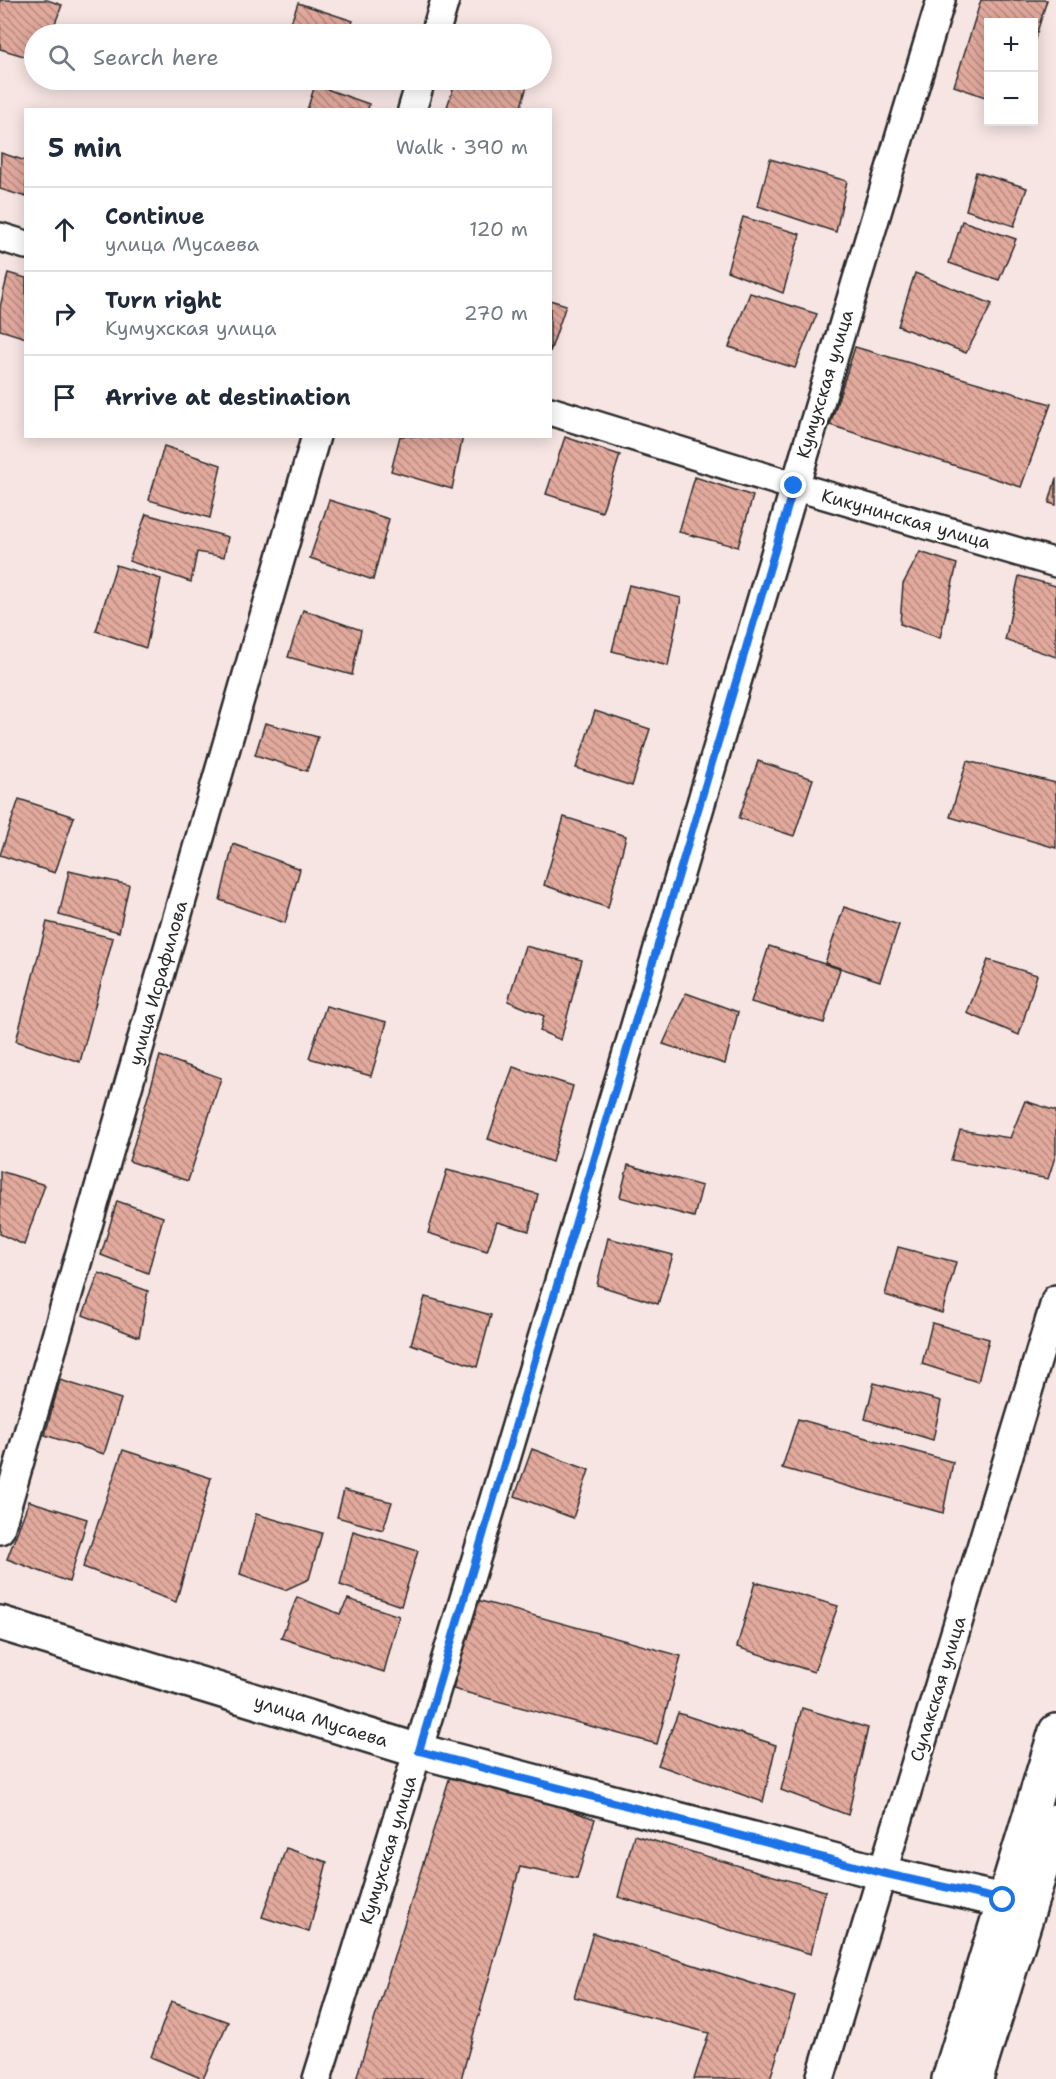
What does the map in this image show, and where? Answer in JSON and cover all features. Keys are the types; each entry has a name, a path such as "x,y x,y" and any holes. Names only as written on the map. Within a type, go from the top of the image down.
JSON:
{"main road":[{"name":"улица Мусаева","path":"0,1623 419,1751 882,1873 1016,1904"},
{"path":"976,2079 1056,1731"},
{"path":"949,2079 1016,1904 1056,1821"}],"street":[{"path":"438,24 445,0"},
{"name":"Кумухская улица","path":"317,2079 419,1751 794,486 941,0"},
{"path":"413,108 418,90"},
{"path":"0,237 24,244"},
{"name":"Кикунинская улица","path":"552,412 1056,563"},
{"name":"улица Исрафилова","path":"0,1530 315,438"},
{"name":"Сулакская улица","path":"820,2079 1056,1299"}],"building":[{"path":"0,0 47,0 62,5 55,24 24,24 24,56 0,49"},
{"path":"981,0 1047,0 1038,29 1038,18 984,18 984,97 954,86"},
{"path":"298,3 353,21 352,24 291,24"},
{"path":"313,90 329,90 369,104 368,108 308,108"},
{"path":"453,90 526,90 521,108 447,108"},
{"path":"1,153 24,160 24,196 0,189"},
{"path":"770,159 847,181 836,232 758,206"},
{"path":"976,172 1027,188 1014,226 966,210"},
{"path":"743,217 800,234 783,293 727,271"},
{"path":"962,221 1016,239 999,280 949,263"},
{"path":"8,273 24,277 24,337 0,330 0,307"},
{"path":"915,273 992,304 966,353 898,326"},
{"path":"750,293 817,314 795,368 729,347"},
{"path":"552,301 566,305 552,346"},
{"path":"855,347 1051,404 1021,487 830,425"},
{"path":"565,437 620,455 602,512 546,494"},
{"path":"399,438 463,438 452,489 391,471"},
{"path":"164,446 221,465 210,518 149,500"},
{"path":"695,477 753,496 738,547 679,532"},
{"path":"1056,478 1056,505 1049,503"},
{"path":"329,500 389,519 373,580 310,558"},
{"path":"146,514 228,537 224,557 197,552 191,582 129,561"},
{"path":"920,552 957,564 940,638 900,624 903,584"},
{"path":"116,565 161,579 146,648 96,631"},
{"path":"1019,576 1056,586 1056,657 1005,640"},
{"path":"629,585 681,598 668,666 612,651"},
{"path":"303,610 361,630 352,675 288,657"},
{"path":"595,711 650,729 632,786 576,768"},
{"path":"265,723 318,737 307,771 255,755"},
{"path":"758,761 813,779 794,836 739,818"},
{"path":"967,761 1056,783 1056,848 950,817"},
{"path":"19,799 74,817 55,873 0,855"},
{"path":"564,817 626,836 608,908 544,885"},
{"path":"233,844 300,869 285,923 220,900"},
{"path":"69,871 129,885 119,932 59,915"},
{"path":"844,907 899,925 880,981 825,963"},
{"path":"47,922 113,938 80,1062 16,1041"},
{"path":"525,946 582,960 561,1040 540,1031 544,1016 508,1001"},
{"path":"769,946 840,969 824,1023 751,1002"},
{"path":"988,960 1037,975 1019,1035 967,1013"},
{"path":"686,993 738,1012 725,1064 663,1044"},
{"path":"326,1006 387,1022 371,1076 309,1058"},
{"path":"160,1056 221,1078 188,1181 129,1161"},
{"path":"513,1067 573,1086 552,1162 488,1139"},
{"path":"1025,1101 1056,1111 1056,1154 1048,1179 951,1160 960,1130 1010,1138"},
{"path":"628,1165 702,1186 694,1217 620,1197"},
{"path":"447,1170 538,1194 529,1231 497,1222 487,1251 428,1233"},
{"path":"0,1171 45,1185 24,1245 0,1234"},
{"path":"117,1201 163,1217 148,1273 101,1255"},
{"path":"608,1238 673,1255 658,1304 597,1285"},
{"path":"898,1247 956,1262 942,1313 885,1295"},
{"path":"99,1273 148,1291 139,1337 83,1315"},
{"path":"425,1297 491,1315 477,1367 411,1344"},
{"path":"932,1323 989,1339 978,1382 922,1364"},
{"path":"60,1380 121,1399 104,1454 45,1435"},
{"path":"874,1383 941,1401 933,1440 865,1419"},
{"path":"798,1419 953,1462 943,1513 782,1468"},
{"path":"532,1449 589,1470 573,1518 515,1496"},
{"path":"123,1450 211,1478 176,1602 83,1567"},
{"path":"344,1490 392,1502 383,1530 337,1517"},
{"path":"29,1501 87,1519 69,1582 7,1559"},
{"path":"256,1514 322,1533 309,1579 285,1590 240,1574"},
{"path":"353,1531 418,1551 401,1606 340,1585"},
{"path":"755,1582 838,1606 814,1672 737,1647"},
{"path":"297,1597 340,1614 348,1599 399,1616 384,1672 281,1638"},
{"path":"477,1600 681,1656 657,1744 453,1689"},
{"path":"802,1708 868,1728 848,1815 781,1790"},
{"path":"678,1713 776,1745 763,1802 658,1765"},
{"path":"452,1770 595,1819 577,1879 520,1867 461,2079 356,2079"},
{"path":"634,1835 825,1891 811,1954 618,1897"},
{"path":"286,1848 327,1862 309,1932 262,1917"},
{"path":"593,1933 795,1997 770,2079 694,2079 709,2033 574,1997"},
{"path":"171,2001 228,2022 203,2079 151,2057"}],"route":[{"path":"794,486 419,1751 882,1873 1003,1900"}]}
